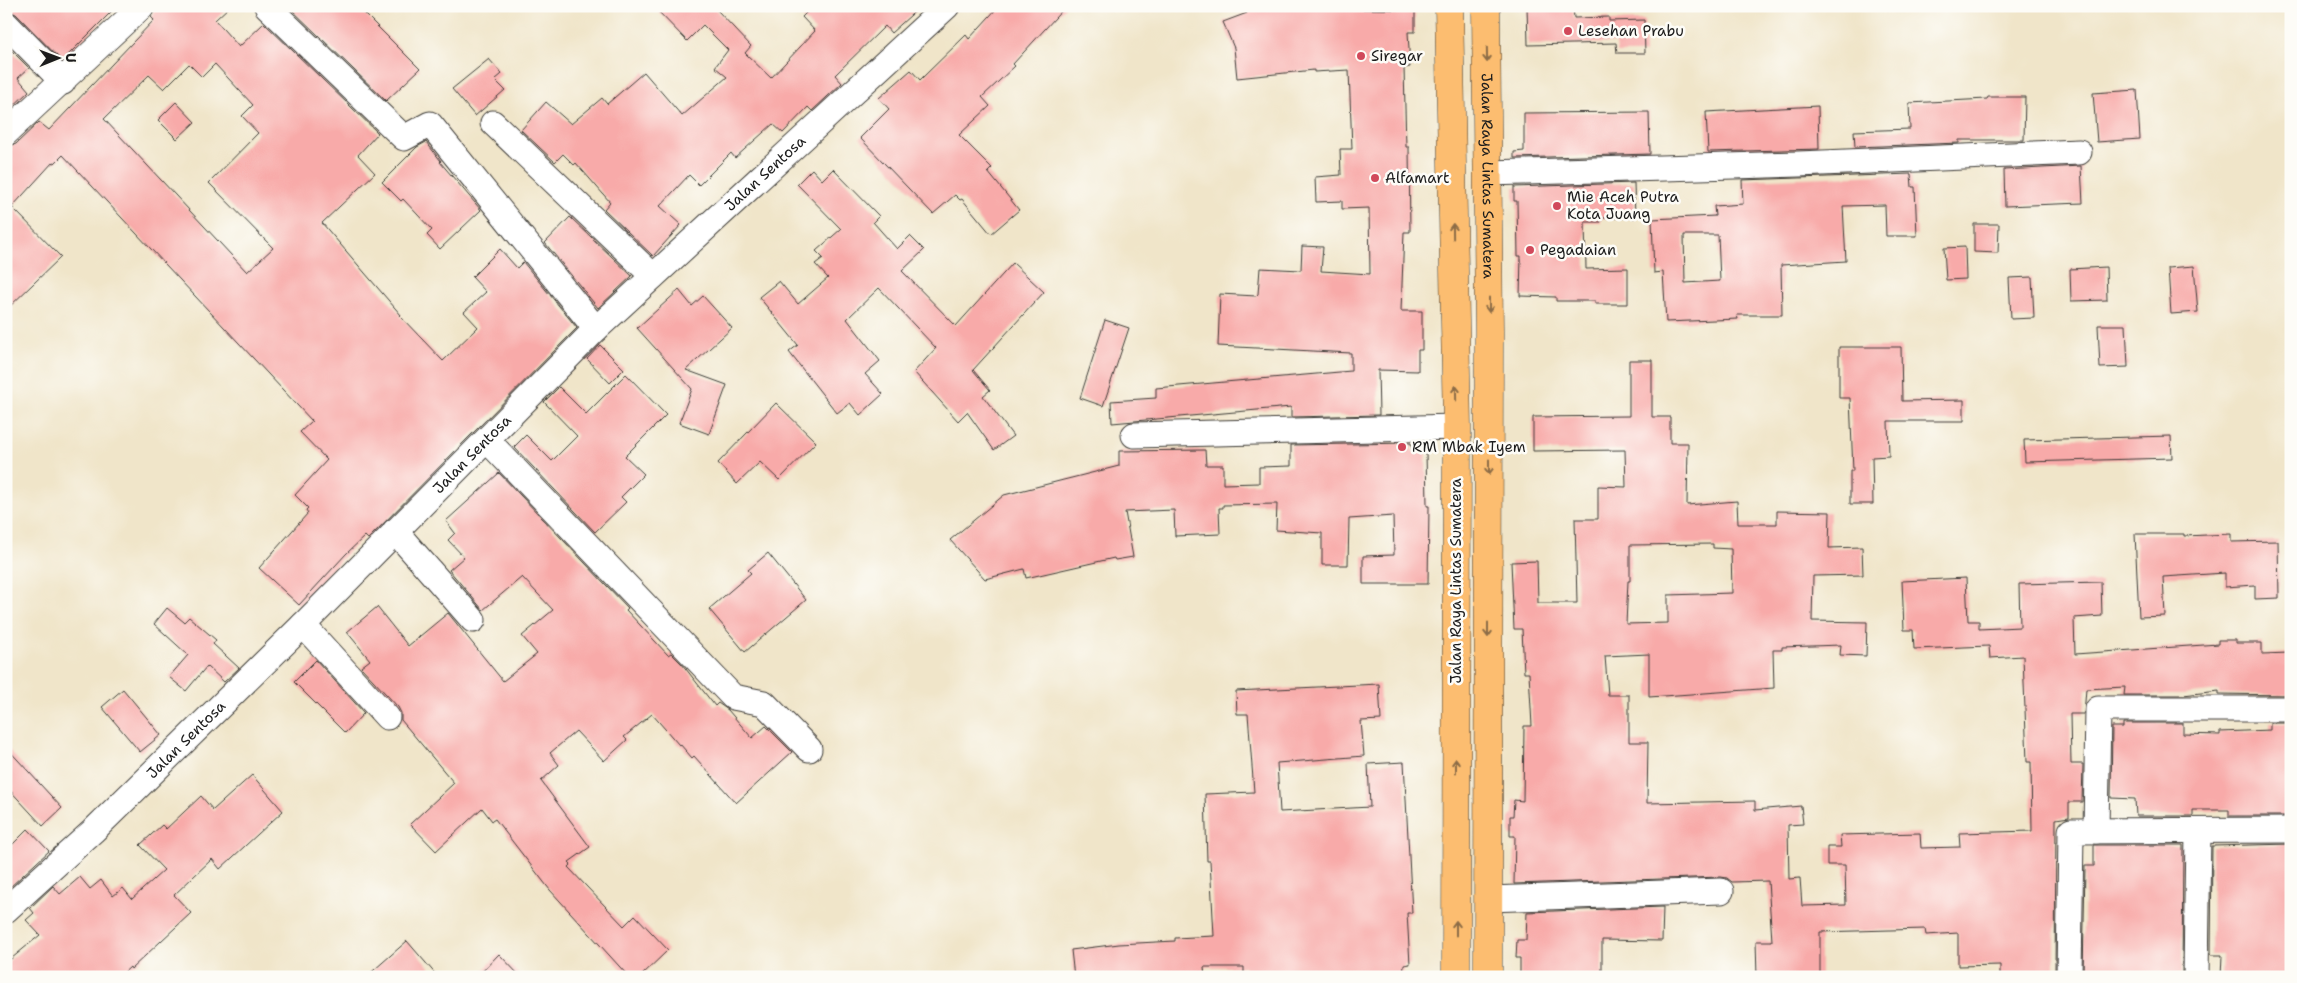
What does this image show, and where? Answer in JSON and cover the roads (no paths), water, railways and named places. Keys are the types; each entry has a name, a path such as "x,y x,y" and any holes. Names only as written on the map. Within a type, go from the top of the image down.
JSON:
{"highway":[{"name":"Jalan Raya Lintas Sumatera","path":"1449,6 1457,428 1456,977"},
{"name":"Jalan Raya Lintas Sumatera","path":"1486,6 1489,173 1488,977"}],"street":[{"path":"6,133 63,82 142,6"},
{"path":"268,6 404,138 430,124 596,329"},
{"name":"Jalan Sentosa","path":"6,910 93,831 303,625 596,329 947,6"},
{"path":"6,24 63,82"},
{"path":"493,123 652,276"},
{"path":"1489,173 1799,164 2078,152"},
{"path":"1134,435 1457,428"},
{"path":"486,440 733,698 764,703 809,748"},
{"path":"395,531 473,620"},
{"path":"303,625 387,718"},
{"path":"2096,830 2098,709 2291,709"},
{"path":"2069,977 2071,831 2291,830"},
{"path":"2196,977 2198,831"},
{"path":"1488,899 1721,891"}],"place":[{"name":"Lesehan Prabu","path":"1568,31"},
{"name":"Siregar","path":"1361,56"},
{"name":"Alfamart","path":"1375,178"},
{"name":"Mie Aceh Putra Kota Juang","path":"1557,206"},
{"name":"Pegadaian","path":"1530,250"},
{"name":"RM Mbak Iyem","path":"1402,447"}]}
